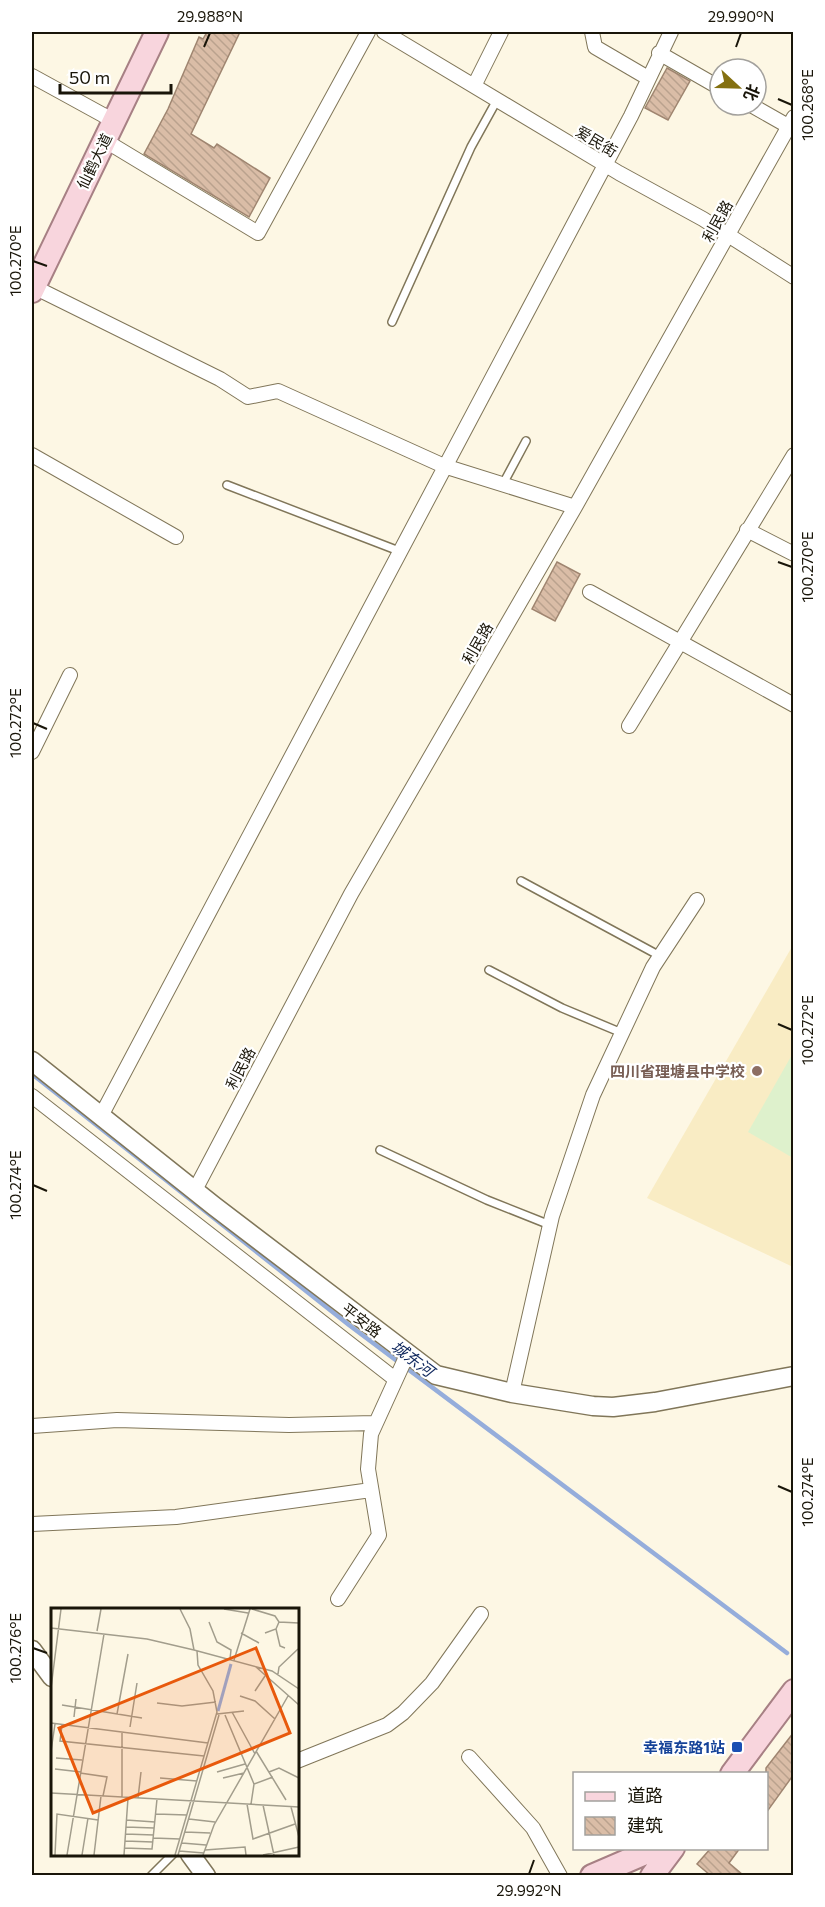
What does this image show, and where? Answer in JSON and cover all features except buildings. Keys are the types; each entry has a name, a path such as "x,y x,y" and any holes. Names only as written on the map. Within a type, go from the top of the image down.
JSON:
{"main road":[{"name":"仙鹤大道","path":"33,289 157,32"},
{"path":"733,1772 794,1691"},
{"path":"594,1875 652,1850"},
{"path":"652,1875 671,1850"}],"street":[{"path":"32,76 258,233 368,32"},
{"name":"爱民街","path":"384,32 604,164 703,219 794,278"},
{"path":"474,86 501,32"},
{"path":"592,32 595,47 648,78"},
{"path":"101,1116 639,100 659,53 671,32"},
{"path":"659,53 708,81"},
{"path":"768,112 791,121"},
{"name":"利民路","path":"195,1190 351,894 575,507 791,121"},
{"path":"33,289 220,379 248,396 278,391 444,466 575,507"},
{"path":"32,455 176,537"},
{"path":"629,726 794,455"},
{"path":"747,530 794,554"},
{"path":"590,592 794,705"},
{"path":"32,752 70,675"},
{"path":"512,1393 550,1225 593,1095 660,957 697,900"},
{"name":"平安路","path":"32,1061 195,1190 402,1365 512,1393 613,1407 655,1402 794,1376"},
{"path":"32,1096 402,1365 374,1423 369,1449 371,1490 379,1535 338,1599"},
{"path":"32,1426 117,1420 290,1425 374,1423"},
{"path":"32,1524 176,1517 371,1490"},
{"path":"298,1761 387,1725 403,1713 432,1683 481,1614"},
{"path":"32,1650 51,1676"},
{"path":"469,1757 533,1828 560,1875"},
{"path":"192,1856 206,1875"}],"lane":[{"path":"392,322 471,147 497,100"},
{"path":"503,484 526,441"},
{"path":"227,485 399,551"},
{"path":"521,881 660,957"},
{"path":"489,970 562,1008 622,1033"},
{"path":"380,1150 487,1200 550,1225"},
{"path":"151,1875 171,1856"}],"shaded area":[{"name":"四川省理塘县中学校","path":"793,945 793,1267 647,1198"}],"green space":[{"path":"793,1053 794,1158 748,1132"}],"waterway":[{"name":"城东河","path":"32,1074 349,1325 787,1653"}],"place":[{"name":"四川省理塘县中学校","path":"757,1071"},
{"name":"幸福东路1站","path":"737,1747"}]}
